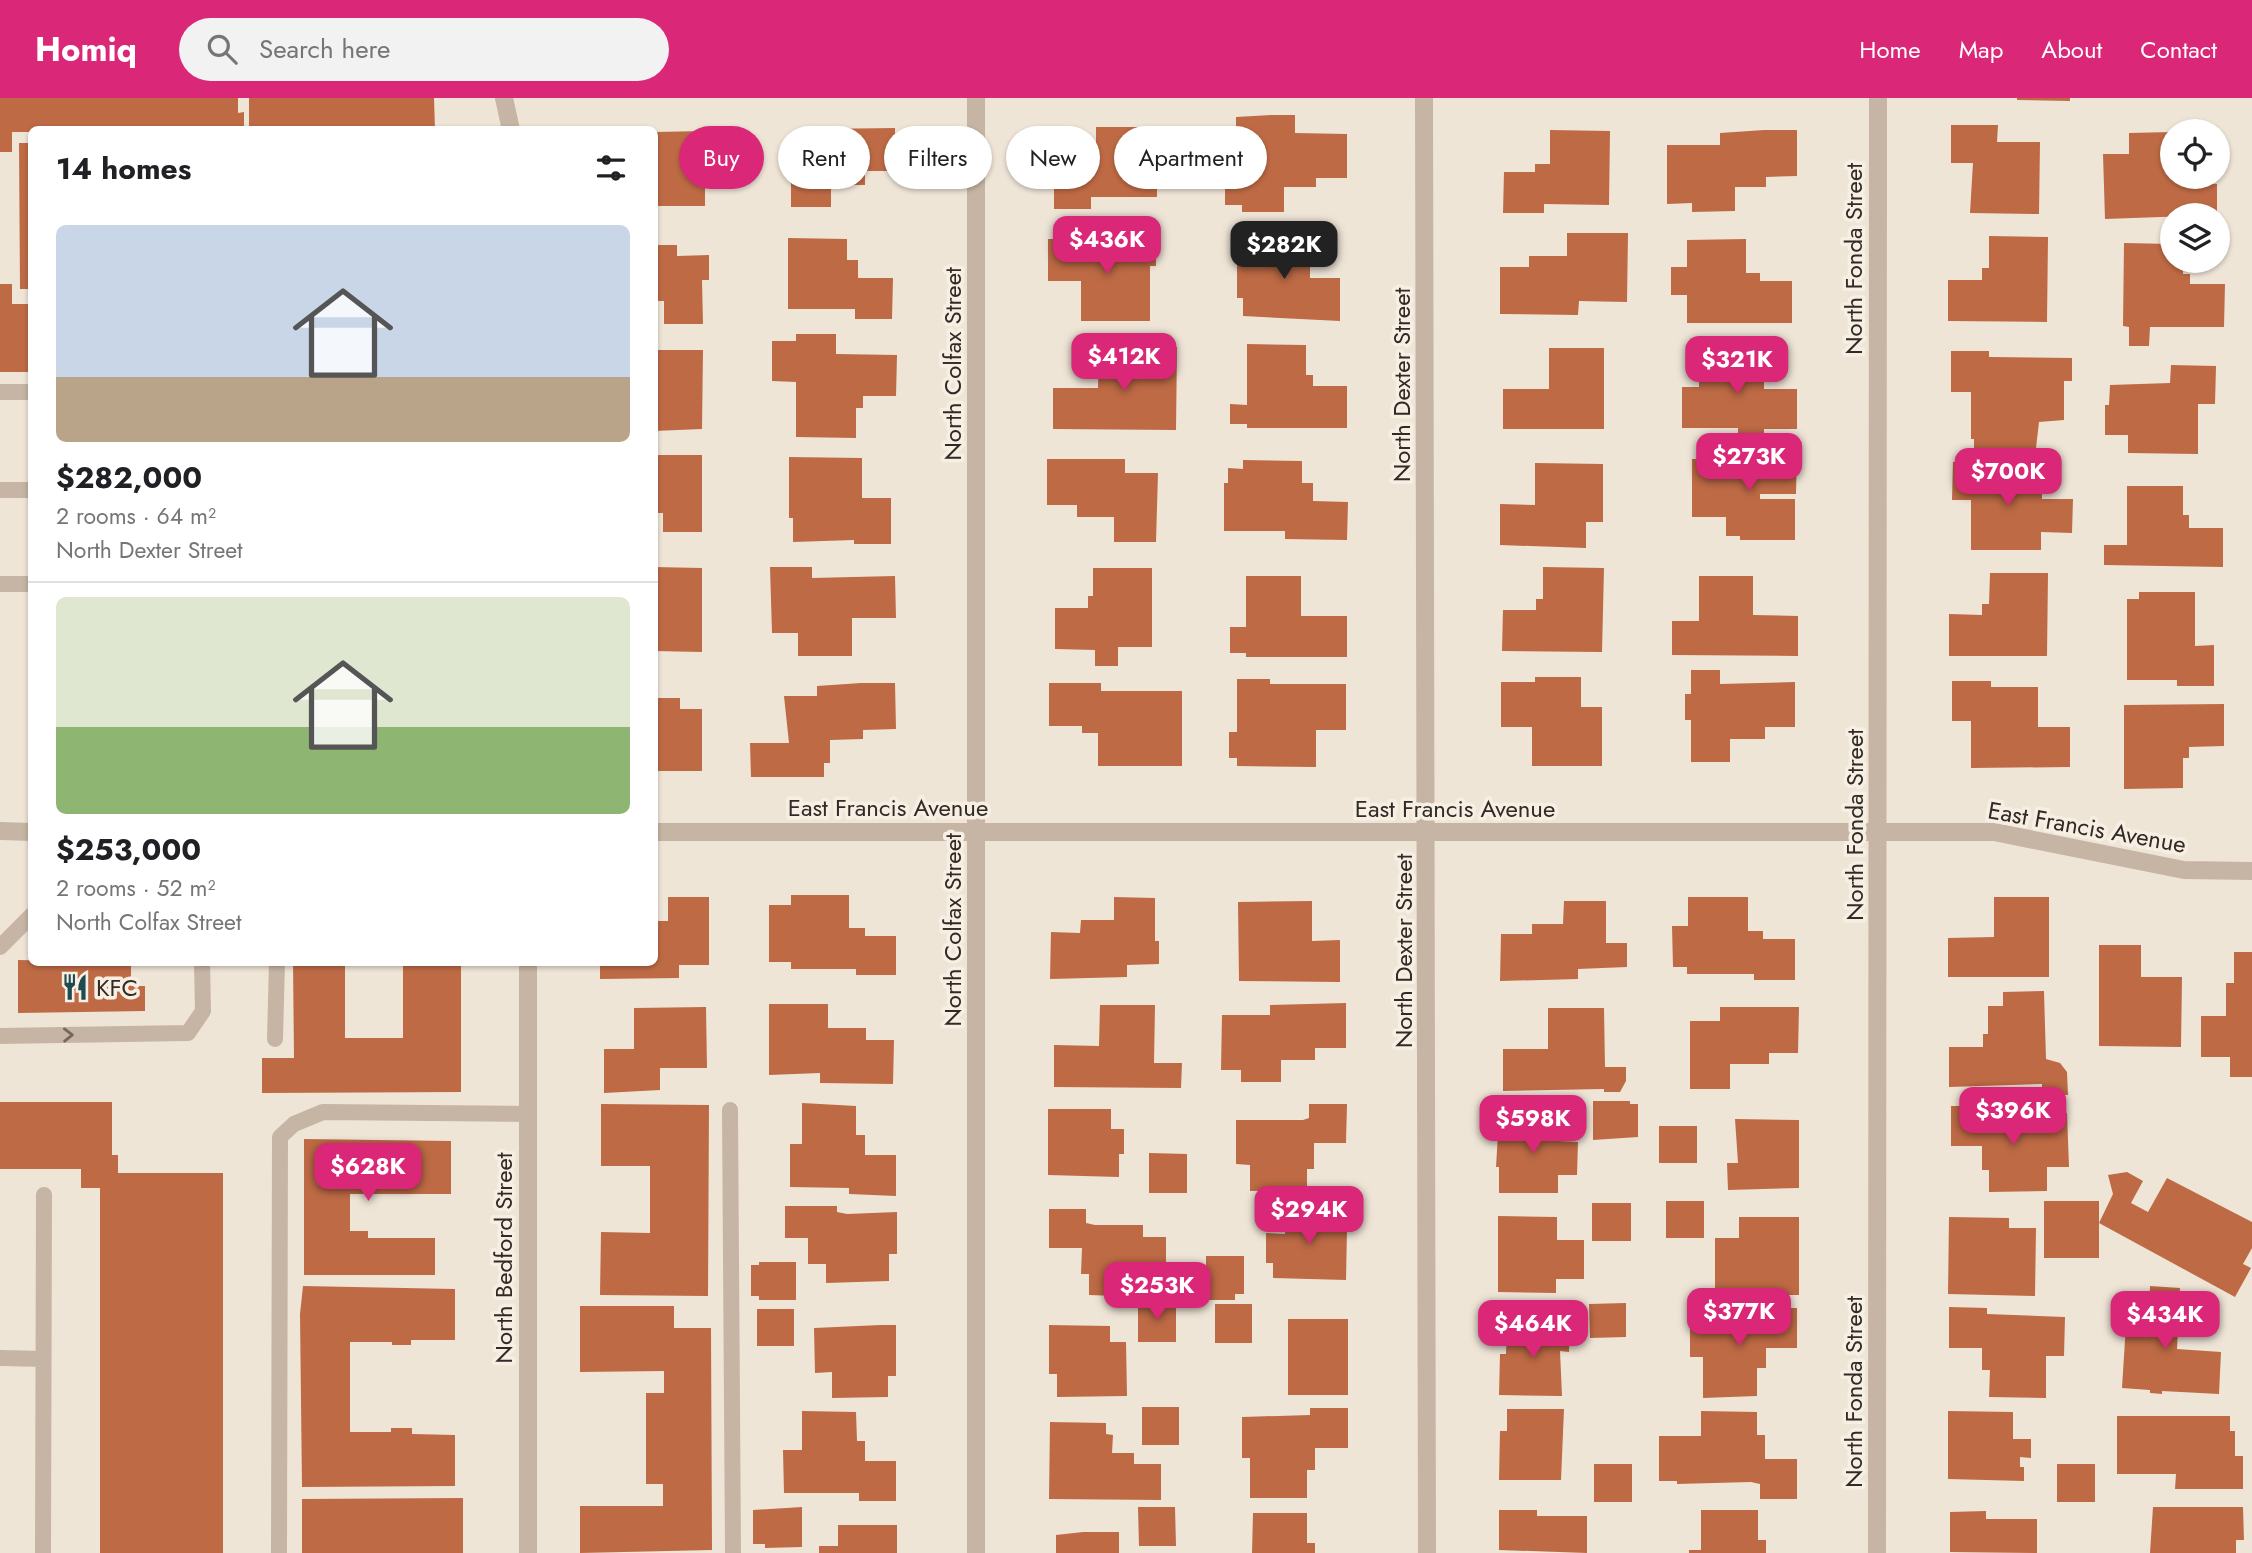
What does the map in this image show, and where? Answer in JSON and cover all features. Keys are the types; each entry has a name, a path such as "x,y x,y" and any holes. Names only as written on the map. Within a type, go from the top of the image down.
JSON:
{"street":[{"path":"504,98 510,126"},
{"name":"North Colfax Street","path":"976,98 976,1553"},
{"name":"North Dexter Street","path":"1424,98 1427,1553"},
{"name":"North Fonda Street","path":"1877,1553 1878,98"},
{"path":"0,831 28,832"},
{"name":"East Francis Avenue","path":"658,832 1994,832 2184,870 2252,871"},
{"name":"North Bedford Street","path":"528,966 528,1553"}],"lane":[{"path":"0,392 28,392"},
{"path":"0,490 28,489"},
{"path":"0,584 28,584"},
{"path":"0,947 28,919"},
{"path":"0,1036 188,1033 203,1012 202,966"},
{"path":"275,1039 277,966"},
{"path":"730,1110 733,1553"},
{"path":"279,1553 280,1137 294,1124 323,1112 528,1114"},
{"path":"43,1553 44,1195"},
{"path":"0,1358 43,1359"}],"building":[{"path":"0,98 238,98 238,113 244,112 244,126 28,126 28,132 12,132 12,152 0,152"},
{"path":"249,98 434,98 435,126 249,126"},
{"path":"2070,98 2070,101 2017,100"},
{"path":"1295,115 1295,133 1347,134 1347,178 1316,178 1316,187 1284,187 1284,212 1242,212 1242,205 1225,205 1225,189 1267,189 1267,126 1236,126 1236,117"},
{"path":"1951,125 1998,125 1997,142 2040,142 2039,214 1970,213 1973,163 1951,163"},
{"path":"1100,127 1114,127 1114,189 1157,189 1157,197 1091,197 1091,209 1054,209 1054,189 1100,189"},
{"path":"870,128 884,128 884,171 870,171"},
{"path":"1550,130 1610,131 1609,205 1544,204 1544,213 1503,213 1504,172 1535,172 1535,164 1550,164"},
{"path":"1797,130 1797,176 1766,177 1766,187 1735,187 1735,211 1692,212 1692,203 1667,204 1667,145 1720,145 1720,133"},
{"path":"658,132 679,132 679,189 705,189 705,206 658,206"},
{"path":"2160,132 2160,189 2217,189 2217,203 2160,203 2160,217 2105,219 2103,154 2129,154 2129,133"},
{"path":"19,143 28,143 28,289 20,289"},
{"path":"791,189 831,189 831,207 791,207"},
{"path":"1567,233 1628,233 1627,302 1579,301 1578,315 1500,314 1500,267 1529,267 1529,256 1567,256"},
{"path":"1989,236 2048,237 2047,322 1948,321 1948,280 1982,280 1982,268 1989,268"},
{"path":"788,238 847,239 847,260 858,260 858,278 893,278 892,319 855,319 855,309 788,309"},
{"path":"1237,238 1310,238 1310,278 1340,278 1340,321 1243,316 1243,298 1237,298"},
{"path":"1048,239 1156,239 1156,266 1150,266 1150,321 1081,321 1081,281 1048,281"},
{"path":"1746,239 1746,273 1760,273 1760,281 1792,281 1792,323 1687,323 1687,295 1671,295 1671,267 1687,267 1687,240"},
{"path":"2124,243 2160,244 2160,273 2190,274 2190,284 2225,284 2224,327 2150,327 2149,346 2129,346 2129,327 2123,326"},
{"path":"658,245 677,245 677,256 709,255 709,280 702,280 703,324 664,324 664,301 658,301"},
{"path":"0,284 12,284 12,304 28,304 28,372 0,372"},
{"path":"796,334 836,334 836,354 897,355 896,396 863,396 863,408 856,408 856,438 796,437 796,382 772,381 772,341 796,341"},
{"path":"1247,344 1306,345 1306,375 1313,375 1313,386 1347,386 1347,428 1247,428 1247,424 1230,424 1230,404 1247,405"},
{"path":"1099,347 1177,347 1176,430 1053,429 1053,388 1098,388"},
{"path":"1549,348 1604,348 1604,429 1503,429 1503,389 1549,389"},
{"path":"1758,348 1758,377 1764,377 1764,389 1797,389 1797,429 1764,429 1764,440 1738,440 1738,428 1682,428 1682,387 1699,387 1699,349"},
{"path":"658,350 703,350 702,429 658,431"},
{"path":"1951,351 1989,351 1989,357 2072,358 2072,381 2064,381 2064,420 2039,422 2036,448 1974,448 1974,439 1971,439 1971,392 1951,392"},
{"path":"2171,365 2216,366 2215,404 2198,404 2198,454 2128,453 2128,435 2105,435 2105,405 2109,405 2110,385 2170,383"},
{"path":"1754,447 1797,448 1796,494 1760,494 1760,499 1795,499 1795,540 1740,540 1740,536 1726,536 1726,517 1692,517 1692,459 1754,460"},
{"path":"658,455 702,455 702,532 663,532 663,513 658,513"},
{"path":"789,457 862,458 862,498 891,498 891,544 854,544 854,540 793,542 793,518 789,518"},
{"path":"1047,459 1125,459 1125,473 1158,473 1156,542 1114,542 1114,517 1077,517 1077,505 1047,505"},
{"path":"1243,460 1302,461 1302,483 1313,483 1313,501 1348,502 1347,540 1285,539 1285,531 1224,531 1224,483 1228,483 1228,468 1243,469"},
{"path":"1953,462 1999,462 1998,479 2042,479 2042,499 2073,499 2072,533 2041,532 2041,550 1971,550 1971,500 1952,500"},
{"path":"1535,463 1603,464 1603,522 1586,522 1586,548 1500,545 1500,504 1535,505"},
{"path":"2127,486 2183,486 2183,515 2189,515 2189,528 2223,528 2223,567 2104,565 2104,545 2127,545"},
{"path":"658,567 702,568 702,652 658,651"},
{"path":"770,567 812,567 812,578 895,576 896,618 852,618 852,656 798,656 798,633 772,633"},
{"path":"1543,567 1604,568 1602,652 1502,651 1503,610 1536,610 1536,599 1543,599"},
{"path":"1093,568 1152,568 1152,647 1118,647 1118,666 1095,666 1095,650 1055,649 1055,608 1088,608 1088,596 1093,596"},
{"path":"1990,573 2048,573 2047,656 1949,656 1949,614 1982,615 1982,604 1989,604"},
{"path":"1246,576 1301,576 1301,616 1347,616 1347,657 1246,657 1246,653 1230,653 1230,627 1246,627"},
{"path":"1699,576 1753,576 1753,615 1798,616 1798,656 1672,655 1672,621 1699,621"},
{"path":"2139,592 2195,592 2195,646 2214,645 2214,686 2177,686 2177,680 2127,680 2127,599 2139,599"},
{"path":"1691,670 1720,670 1720,684 1795,682 1795,727 1765,727 1765,739 1730,739 1730,762 1691,762 1691,720 1685,720 1685,694 1691,694"},
{"path":"1535,677 1581,677 1581,707 1602,707 1602,766 1532,766 1532,727 1501,727 1501,682 1535,682"},
{"path":"1237,679 1270,679 1270,684 1346,684 1346,730 1316,730 1316,767 1237,766 1237,758 1229,758 1229,732 1237,732"},
{"path":"1952,681 1991,681 1991,687 2038,687 2038,727 2070,727 2070,767 1971,768 1971,721 1952,721"},
{"path":"895,683 896,729 863,730 863,739 830,740 830,763 824,763 824,777 751,777 750,743 789,743 784,696 817,696 817,686"},
{"path":"1049,683 1101,683 1101,691 1182,691 1182,766 1098,766 1098,733 1082,733 1082,726 1049,726"},
{"path":"658,698 680,698 680,709 702,709 702,771 658,771"},
{"path":"2224,704 2224,746 2189,747 2189,758 2183,758 2183,788 2124,789 2124,705"},
{"path":"791,895 849,895 849,928 865,928 865,936 896,936 896,975 856,975 856,969 791,969 791,962 769,962 769,905 791,905"},
{"path":"668,897 709,897 709,965 679,965 679,978 600,979 600,966 658,966 658,921 668,921"},
{"path":"1114,897 1155,898 1155,941 1159,941 1159,964 1127,965 1127,977 1050,979 1051,932 1080,933 1081,920 1114,920"},
{"path":"1688,897 1748,897 1748,931 1763,931 1763,939 1795,939 1795,980 1754,980 1754,974 1687,974 1687,967 1673,967 1672,926 1688,926"},
{"path":"1994,897 2049,897 2049,977 1948,977 1948,938 1994,937"},
{"path":"1312,901 1312,941 1340,940 1340,982 1239,981 1238,902"},
{"path":"1564,901 1606,901 1606,943 1627,943 1627,967 1578,969 1578,979 1500,981 1501,934 1532,934 1532,924 1563,924"},
{"path":"2099,945 2141,945 2141,977 2182,977 2181,1047 2099,1046"},
{"path":"2234,952 2252,952 2252,1077 2230,1077 2230,1057 2201,1057 2201,1016 2226,1016 2226,983 2234,983"},
{"path":"18,960 28,960 28,966 131,966 131,986 145,986 145,1011 18,1013"},
{"path":"293,966 345,966 345,1038 403,1038 403,966 461,966 461,1092 262,1093 262,1058 294,1058"},
{"path":"2044,991 2046,1059 2060,1063 2067,1072 2068,1095 2042,1095 2042,1084 1949,1087 1949,1047 1983,1047 1983,1034 1988,1034 1988,1006 2003,1006 2003,992"},
{"path":"1346,1003 1346,1048 1315,1048 1315,1060 1281,1060 1281,1082 1241,1082 1241,1070 1221,1070 1222,1015 1270,1015 1270,1005"},
{"path":"769,1004 828,1004 828,1028 866,1028 866,1040 894,1040 893,1084 820,1083 820,1073 769,1075"},
{"path":"1100,1005 1155,1005 1154,1063 1182,1063 1181,1088 1054,1087 1054,1045 1099,1046"},
{"path":"706,1007 707,1068 660,1068 660,1090 604,1093 604,1049 634,1049 634,1008"},
{"path":"1720,1007 1799,1007 1798,1053 1769,1053 1769,1064 1730,1064 1730,1089 1690,1089 1690,1021 1720,1021"},
{"path":"1548,1008 1604,1008 1605,1067 1626,1067 1626,1081 1620,1092 1604,1092 1604,1089 1503,1091 1503,1049 1548,1049"},
{"path":"1593,1101 1630,1101 1630,1104 1638,1104 1638,1137 1593,1140"},
{"path":"0,1102 112,1102 112,1155 118,1155 118,1173 223,1173 223,1553 100,1553 100,1188 81,1188 81,1169 0,1169"},
{"path":"802,1103 856,1106 856,1135 865,1135 865,1155 896,1155 896,1196 849,1194 849,1188 790,1187 790,1144 802,1144"},
{"path":"601,1104 709,1105 708,1296 600,1295 601,1232 650,1233 650,1166 601,1166"},
{"path":"1309,1104 1347,1104 1346,1143 1314,1143 1314,1169 1307,1169 1307,1190 1250,1191 1250,1165 1236,1164 1236,1120 1303,1120 1309,1118"},
{"path":"1951,1106 1987,1106 1987,1121 1993,1123 2042,1123 2042,1113 2067,1113 2069,1167 2047,1167 2047,1191 1989,1192 1989,1170 1982,1170 1982,1146 1951,1146"},
{"path":"1048,1109 1111,1109 1111,1129 1124,1129 1124,1154 1119,1154 1119,1177 1048,1175"},
{"path":"1499,1116 1558,1116 1558,1141 1578,1142 1577,1175 1558,1175 1558,1193 1499,1193 1499,1167 1496,1167"},
{"path":"1735,1119 1799,1120 1799,1188 1728,1190 1727,1163 1738,1163"},
{"path":"1659,1126 1697,1126 1697,1163 1659,1163"},
{"path":"304,1139 451,1141 451,1194 350,1194 350,1231 368,1231 368,1238 435,1238 435,1275 304,1275"},
{"path":"1149,1153 1187,1154 1187,1193 1149,1193"},
{"path":"2127,1172 2143,1181 2131,1203 2148,1212 2167,1178 2252,1222 2252,1248 2243,1264 2251,1268 2235,1297 2099,1223 2113,1194 2108,1175"},
{"path":"1666,1201 1704,1201 1704,1238 1666,1238"},
{"path":"2044,1201 2099,1201 2099,1258 2044,1258"},
{"path":"1592,1203 1631,1203 1631,1241 1592,1241"},
{"path":"785,1206 837,1206 837,1212 847,1214 897,1212 897,1254 889,1254 889,1281 826,1283 826,1264 808,1264 808,1238 785,1238"},
{"path":"1286,1207 1340,1208 1339,1229 1347,1229 1346,1280 1273,1278 1273,1263 1266,1263 1266,1233 1285,1234"},
{"path":"1049,1209 1086,1209 1086,1223 1143,1225 1143,1237 1166,1237 1166,1272 1145,1272 1145,1297 1089,1295 1089,1274 1081,1274 1082,1248 1049,1248"},
{"path":"1498,1216 1557,1217 1557,1240 1584,1240 1584,1279 1556,1279 1556,1293 1498,1292"},
{"path":"1739,1217 1799,1217 1799,1295 1715,1295 1715,1238 1739,1238"},
{"path":"1949,1217 2009,1218 2009,1228 2036,1228 2035,1296 1948,1294"},
{"path":"1206,1256 1244,1256 1244,1294 1235,1294 1235,1300 1206,1300"},
{"path":"759,1262 796,1262 796,1300 759,1300 759,1296 751,1296 751,1265 759,1265"},
{"path":"303,1286 455,1289 455,1340 411,1340 411,1345 350,1342 350,1432 391,1432 391,1428 412,1428 412,1434 455,1435 455,1486 302,1487 300,1314"},
{"path":"2150,1286 2180,1288 2177,1349 2221,1352 2219,1394 2162,1391 2162,1394 2150,1393 2150,1390 2122,1388 2127,1308 2149,1309"},
{"path":"1138,1303 1176,1303 1176,1342 1138,1342"},
{"path":"1626,1303 1626,1337 1590,1338 1589,1304"},
{"path":"1215,1304 1252,1304 1252,1343 1215,1343"},
{"path":"580,1306 674,1306 674,1328 711,1328 712,1550 580,1553 580,1506 663,1506 663,1484 646,1484 646,1393 664,1393 664,1371 580,1372"},
{"path":"1949,1307 1987,1308 1987,1314 2065,1317 2064,1356 2046,1356 2046,1398 1989,1397 1990,1370 1982,1370 1982,1348 1949,1348"},
{"path":"1761,1308 1797,1308 1797,1348 1766,1348 1766,1368 1757,1368 1757,1396 1703,1398 1703,1357 1690,1357 1690,1316 1761,1316"},
{"path":"757,1309 794,1309 794,1346 757,1346"},
{"path":"1288,1319 1348,1319 1348,1395 1288,1395"},
{"path":"896,1325 896,1376 888,1376 888,1397 832,1398 832,1372 815,1373 814,1328"},
{"path":"1049,1325 1110,1326 1110,1342 1126,1342 1127,1396 1057,1397 1057,1374 1049,1374"},
{"path":"1570,1325 1569,1352 1560,1351 1562,1396 1499,1395 1500,1354 1506,1354 1507,1326"},
{"path":"1142,1407 1179,1407 1179,1445 1142,1445"},
{"path":"1310,1408 1348,1408 1348,1448 1315,1448 1315,1470 1307,1470 1307,1498 1250,1498 1250,1458 1242,1458 1242,1417 1310,1415"},
{"path":"1507,1409 1564,1409 1561,1480 1499,1480 1500,1431 1507,1431"},
{"path":"802,1411 856,1412 857,1441 865,1441 865,1461 896,1461 896,1501 859,1501 859,1493 784,1493 783,1450 802,1450"},
{"path":"1701,1411 1757,1412 1757,1435 1765,1435 1765,1459 1797,1459 1797,1499 1760,1499 1760,1484 1751,1482 1677,1484 1677,1481 1659,1481 1659,1436 1701,1436"},
{"path":"1948,1411 2013,1412 2013,1439 2031,1439 2031,1458 2020,1457 2020,1467 2024,1467 2024,1481 1948,1479"},
{"path":"2117,1416 2230,1416 2230,1431 2235,1431 2235,1456 2243,1456 2243,1489 2175,1489 2176,1474 2117,1474"},
{"path":"1050,1422 1106,1423 1106,1434 1113,1435 1112,1453 1134,1453 1134,1464 1161,1464 1161,1500 1049,1499"},
{"path":"1594,1464 1632,1464 1632,1502 1594,1502"},
{"path":"2057,1464 2095,1464 2095,1502 2057,1502"},
{"path":"463,1498 463,1553 302,1553 302,1499"},
{"path":"802,1507 802,1547 765,1548 765,1544 753,1544 753,1510"},
{"path":"1138,1507 1175,1507 1176,1546 1139,1546"},
{"path":"2153,1507 2243,1507 2244,1540 2236,1540 2236,1553 2150,1553"},
{"path":"1499,1510 1537,1510 1537,1516 1587,1516 1587,1553 1499,1550"},
{"path":"1701,1510 1758,1510 1758,1540 1766,1540 1766,1553 1689,1553 1689,1550 1701,1550"},
{"path":"1986,1511 1986,1519 2037,1519 2037,1553 1950,1552 1950,1512"},
{"path":"1253,1513 1307,1513 1307,1543 1315,1543 1315,1553 1252,1553"},
{"path":"838,1525 897,1525 897,1553 819,1553 819,1546 838,1546"},
{"path":"1119,1532 1119,1553 1056,1553 1056,1535"}],"place":[{"name":"KFC","path":"75,987"}]}
